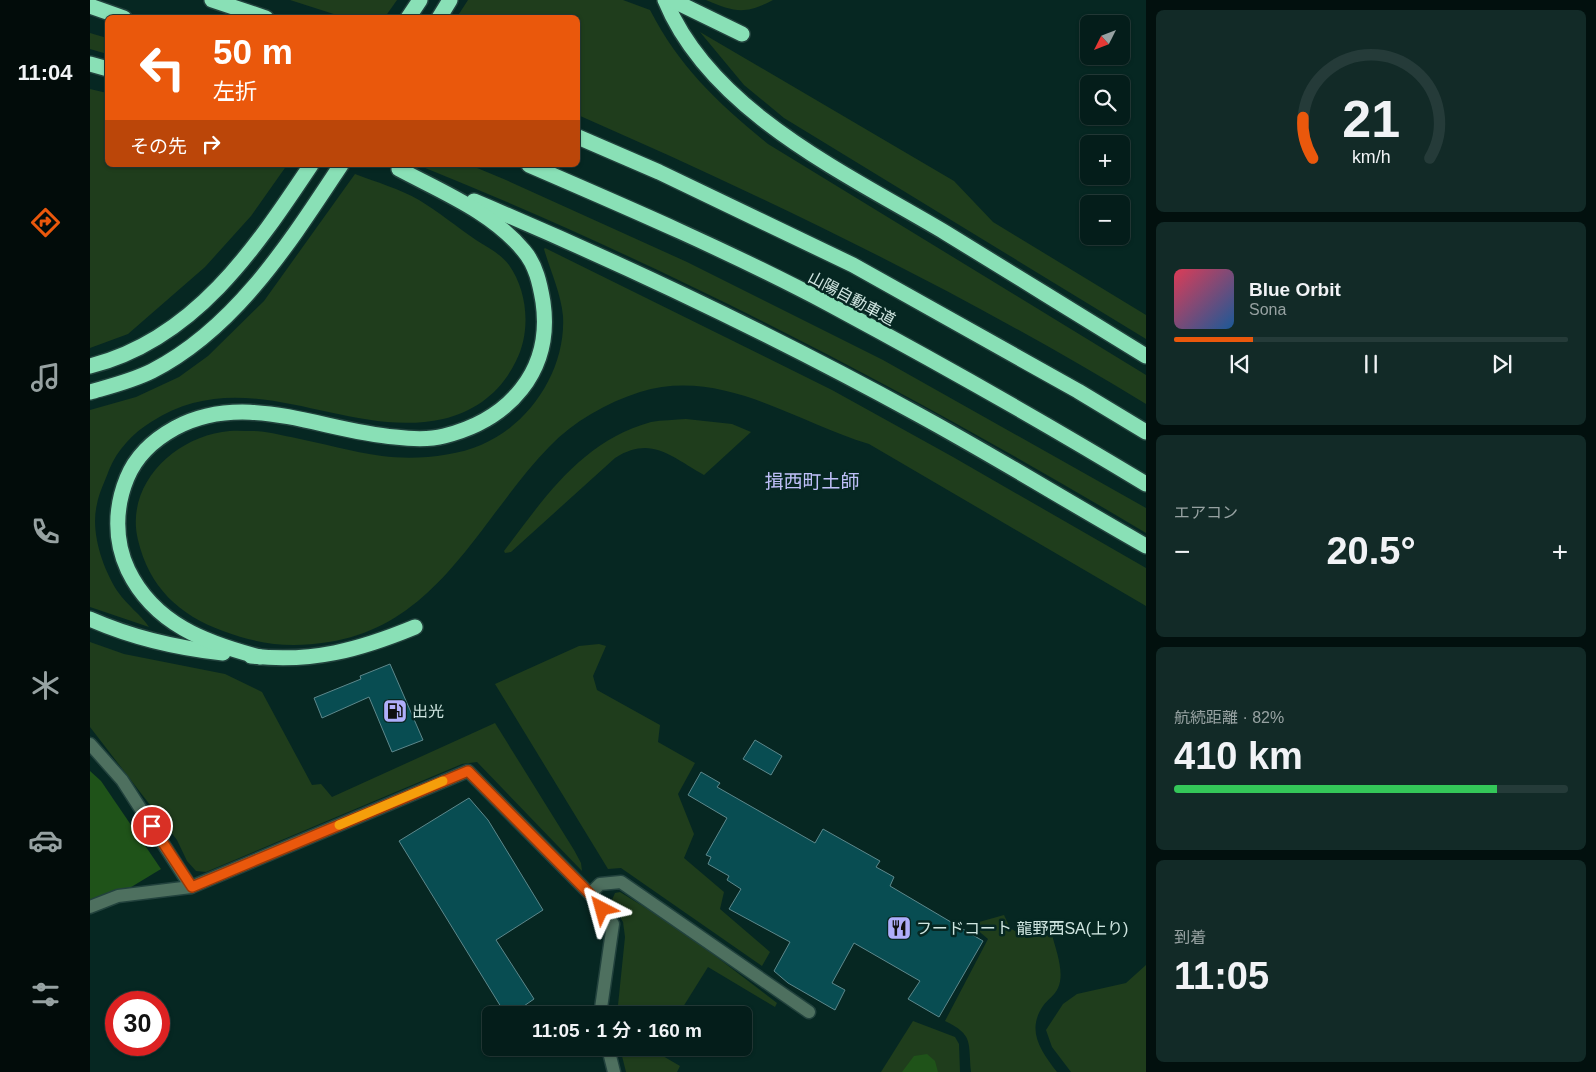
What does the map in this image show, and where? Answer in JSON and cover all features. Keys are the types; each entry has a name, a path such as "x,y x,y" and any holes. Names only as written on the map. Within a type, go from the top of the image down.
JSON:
{"highway":[{"path":"212,0 257,15"},
{"path":"410,15 420,0"},
{"path":"441,15 450,0"},
{"path":"665,0 682,33 699,58 727,89 778,131 1146,356"},
{"path":"672,0 742,34"},
{"path":"90,6 116,15"},
{"path":"90,64 105,68"},
{"name":"山陽自動車道","path":"580,138 658,172 853,265 1078,391 1146,432"},
{"path":"90,366 137,349 168,332 191,313 233,272 261,238 310,167"},
{"path":"90,392 151,372 208,334 259,281 340,167"},
{"path":"393,167 624,267 814,360 920,416 1146,546"},
{"path":"260,658 203,639 176,626 158,612 139,590 127,568 120,546 117,522 120,497 126,482 144,451 163,435 189,420 213,413 243,410 381,436 412,439 442,437 489,420 503,409 526,384 538,361 544,337 545,314 535,270 526,253 491,220 393,167"},
{"name":"山陽自動車道","path":"535,167 642,213 830,304 1048,425 1146,484"},
{"path":"90,619 138,637 169,646 260,658 319,657 345,652 374,644 415,627"}],"street":[{"path":"90,744 122,780 192,887"},
{"path":"90,907 118,896 192,887 468,771 590,894 613,924 601,1006"},
{"path":"590,894 600,884 621,882 809,1012"},
{"path":"610,1056 614,1072"}],"green space":[{"path":"290,0 397,0 386,15 337,15"},
{"path":"468,0 623,0 650,10 674,50 687,67 717,99 768,144 1146,375 1146,404 1008,324 937,286 723,180 580,116 580,15 458,15"},
{"path":"706,0 773,0 755,8 740,10 724,7"},
{"path":"700,32 954,181 993,222 1146,315 1146,339 784,118 744,85"},
{"path":"90,33 105,37 105,53 90,49"},
{"path":"90,89 105,93 105,167 286,167 251,216 205,267 128,334 90,348"},
{"path":"423,167 475,167 506,180 687,262 883,360 1146,508 1146,533 1058,481 880,382 698,289 512,204"},
{"path":"355,174 396,189 419,200 506,261 520,287 525,312 524,338 521,350 510,372 486,399 466,411 443,419 406,423 369,420 260,399 224,398 187,405 151,422 138,431 116,456 101,491 95,515 99,550 107,572 118,592 149,627 90,607 90,410 136,397 179,377 208,356 264,301"},
{"path":"545,248 832,390 1146,568 1146,606 869,444 758,400 700,386 670,386 640,392 603,407 569,429 549,447 524,475 454,565 429,592 400,614 367,632 315,644 288,645 263,642 237,636 207,624 180,608 168,597 158,585 143,557 138,540 136,520 138,502 145,485 156,469 186,445 203,437 222,432 258,431 371,454 394,457 433,457 481,445 499,436 515,423 530,409 552,375 562,336 562,307"},
{"path":"686,419 732,424 751,432 704,475 661,451 640,448 628,451 615,458 511,552 505,553 504,551 550,491 585,457 627,431 651,422"},
{"path":"90,642 124,654 225,674 262,692 312,785 321,784 332,797 495,723 574,850 581,863 582,871 477,762 462,764 206,872 196,871 187,861 177,840 90,727"},
{"path":"599,644 606,646 593,676 597,690 660,725 658,742 695,763 678,794 694,834 684,858 724,892 720,909 770,952 762,966 621,868 608,869 495,684 579,646"},
{"path":"90,771 101,781 161,869 90,912"},
{"path":"620,892 680,929 777,1003 775,1007 708,967 684,1006 618,1006 625,937 623,922 611,902 615,893"},
{"path":"1004,915 1010,928 1026,938 1052,935 1061,976 1057,991 1043,1006 1038,1015 1036,1032 1041,1048 1057,1072 971,1072 968,1040 961,1031 945,1021 988,939 975,928 979,922"},
{"path":"1146,965 1146,1072 1071,1072 1052,1047 1046,1030 1063,1004 1077,994 1126,983"},
{"path":"913,1021 955,1037 959,1044 960,1072 881,1072"},
{"path":"927,1054 935,1061 938,1072 902,1072 914,1056"},
{"path":"622,1056 663,1056 680,1066 677,1072 626,1072"}],"building":[{"path":"390,664 423,740 392,752 369,697 322,718 314,698 361,679 360,676"},
{"path":"755,740 782,756 771,775 743,759"},
{"path":"701,772 720,783 717,787 815,843 823,829 880,861 876,867 894,877 890,886 983,941 939,1017 908,999 920,981 854,943 832,983 845,990 835,1010 788,983 774,971 790,942 729,909 741,889 727,880 729,876 708,864 711,857 706,855 727,818 688,795"},
{"path":"469,798 488,820 543,910 496,940 534,999 524,1006 500,1006 399,841"}],"slow traffic":[{"path":"339,825 443,781"}],"place":[{"name":"出光","path":"395,711"},
{"name":"フードコート 龍野西SA(上り)","path":"899,928"}],"district":[{"name":"揖西町土師","path":"812,481"}],"route":[{"path":"152,826 192,887 468,771 590,894 602,909"}]}
